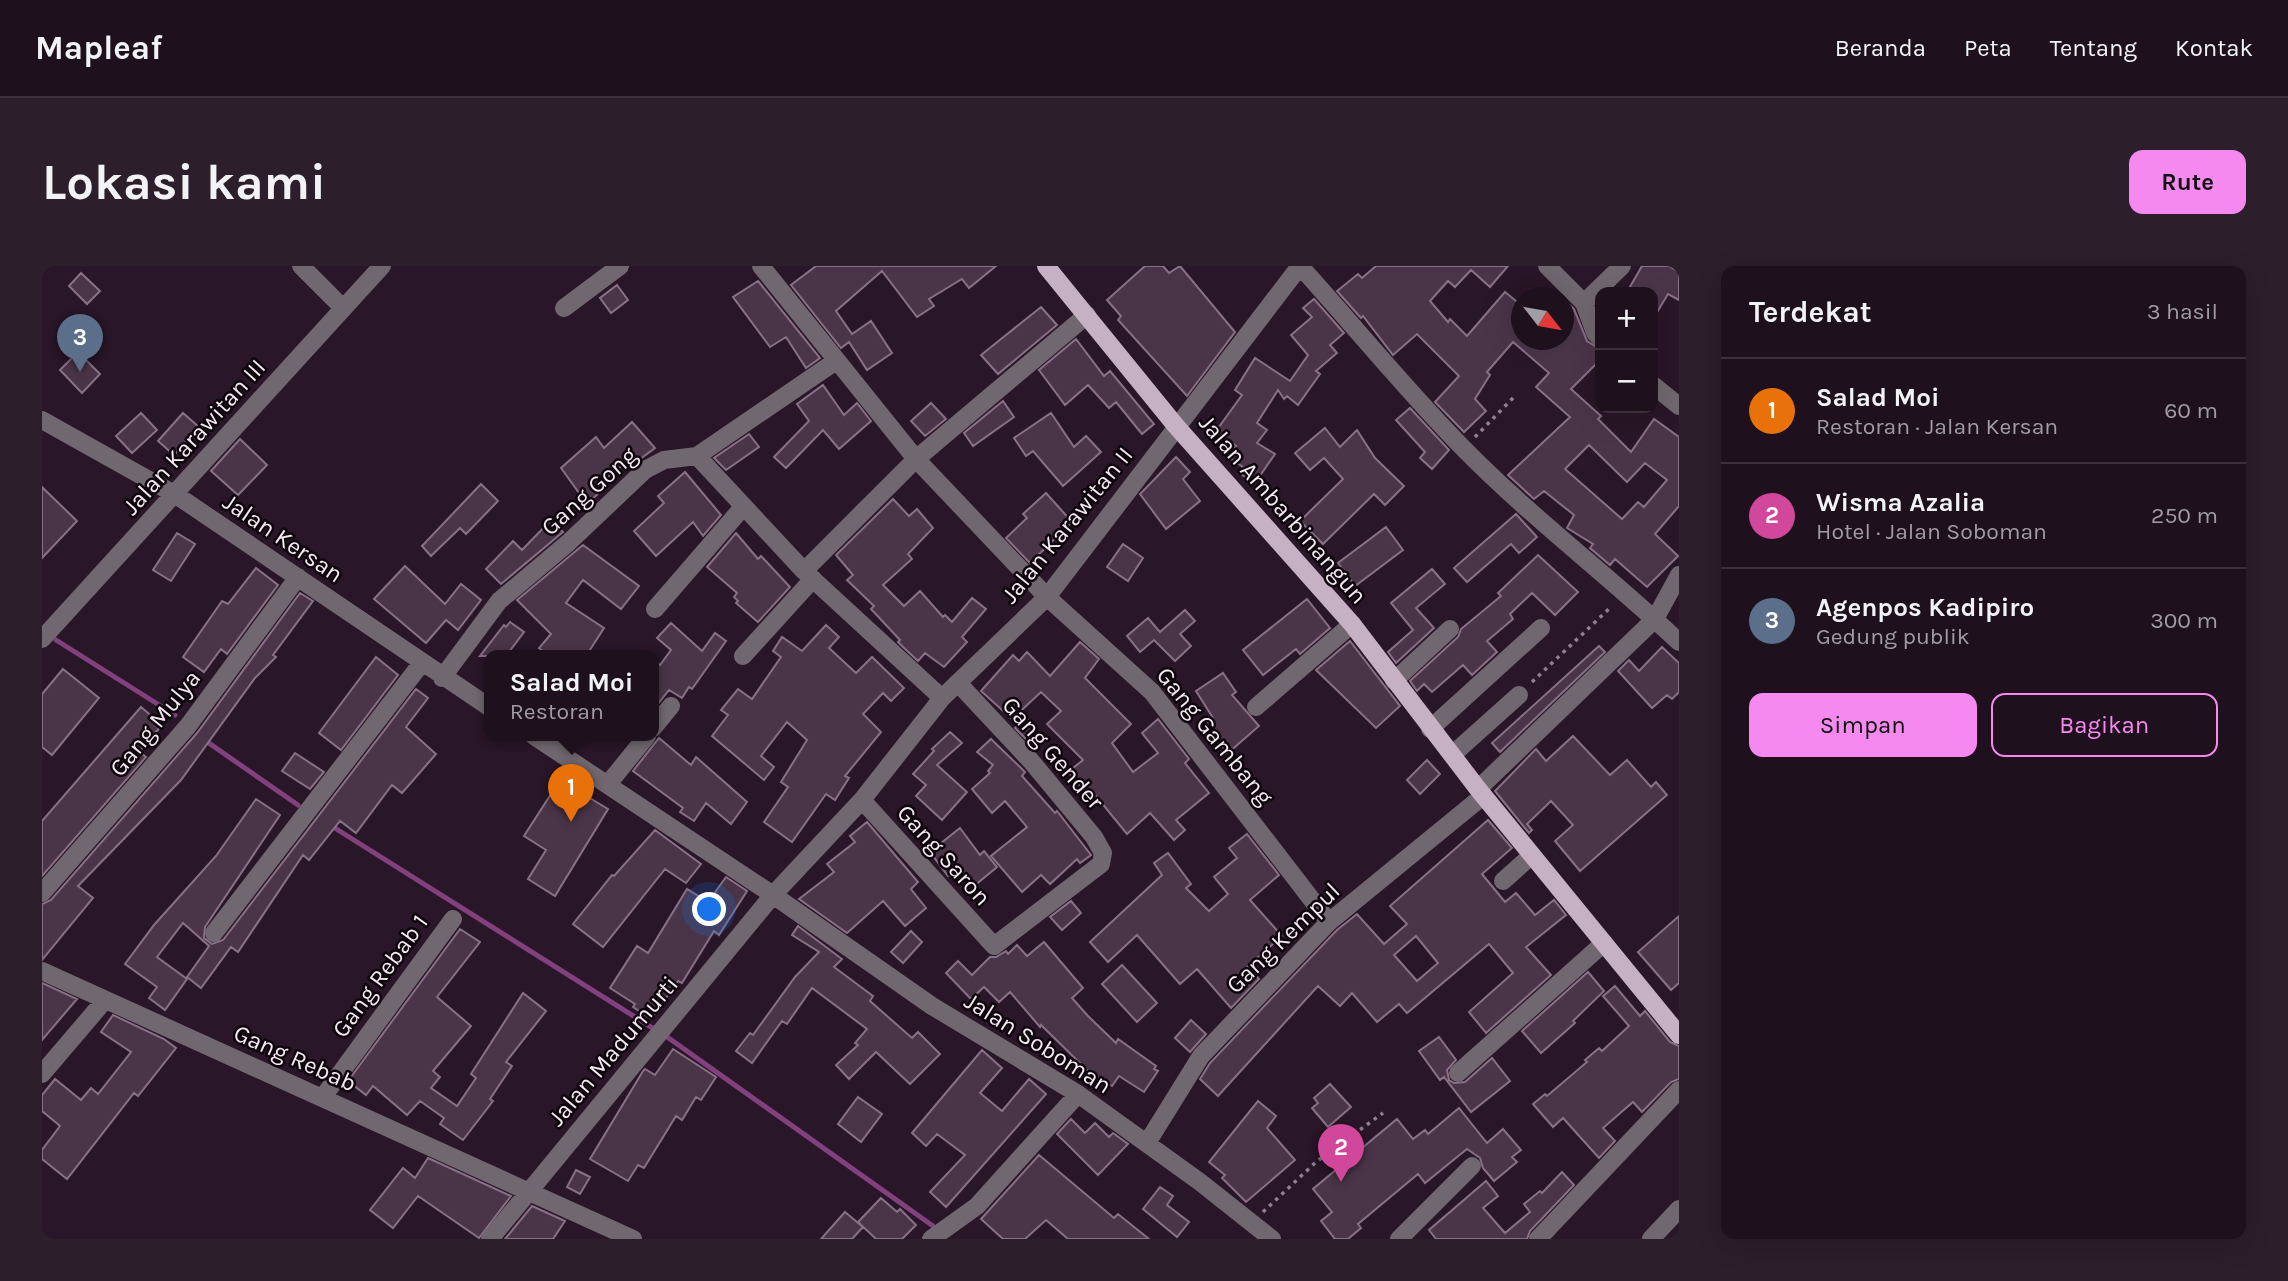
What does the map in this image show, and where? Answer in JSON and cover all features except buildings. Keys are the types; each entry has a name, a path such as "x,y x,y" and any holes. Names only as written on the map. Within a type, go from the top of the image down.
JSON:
{"main road":[{"name":"Jalan Ambarbinangun","path":"1046,266 1176,426 1352,624 1480,792 1679,1035"}],"street":[{"path":"301,266 342,307"},
{"name":"Jalan Karawitan III","path":"42,639 382,266"},
{"path":"564,308 620,266"},
{"name":"Gang Gambang","path":"761,266 796,306 836,361 916,459 1047,597 1160,702 1329,922"},
{"path":"1300,266 1464,449 1527,508 1627,592 1679,642"},
{"name":"Jalan Karawitan II","path":"773,895 862,800 942,698 1047,597 1300,266"},
{"path":"1547,266 1584,303 1595,333"},
{"path":"1584,303 1622,266"},
{"path":"743,656 808,575 916,459 1087,315"},
{"name":"Gang Gong","path":"442,678 499,601 568,543 645,470 664,460 697,456 836,361"},
{"path":"1658,389 1679,406"},
{"name":"Jalan Kersan","path":"44,424 176,495 421,664 484,704"},
{"path":"697,456 808,575 942,698"},
{"path":"654,609 743,507"},
{"name":"Gang Kempul","path":"1147,1143 1201,1056 1329,922 1480,792 1655,619 1679,575"},
{"name":"Gang Mulya","path":"42,893 188,726 299,578"},
{"path":"1256,707 1352,624"},
{"path":"1430,729 1541,628"},
{"path":"1394,681 1450,629"},
{"path":"214,933 421,664"},
{"name":"Gang Gender","path":"959,684 1031,761 1094,837 1103,859 1097,868 1001,944 995,946 989,942"},
{"path":"1452,755 1519,695"},
{"path":"659,721 671,706"},
{"path":"542,741 773,895"},
{"path":"608,783 643,741"},
{"name":"Gang Saron","path":"862,800 989,942"},
{"path":"1503,881 1532,855"},
{"name":"Jalan Madumurti","path":"490,1239 773,895"},
{"name":"Jalan Soboman","path":"773,895 932,1006 1078,1094 1272,1239"},
{"name":"Gang Rebab 1","path":"323,1097 453,919"},
{"path":"1458,1073 1604,943"},
{"name":"Gang Rebab","path":"42,971 633,1239"},
{"path":"42,1074 104,1000"},
{"path":"1538,1239 1679,1090"},
{"path":"930,1239 977,1206 1078,1094"},
{"path":"1399,1239 1472,1166"},
{"path":"1651,1239 1679,1209"}],"path":[{"path":"1464,449 1514,397"},
{"path":"1519,695 1627,592"},
{"path":"1251,1223 1317,1161 1383,1113"}],"waterway":[{"path":"56,640 175,715"},
{"path":"203,739 298,805"},
{"path":"330,825 670,1039 933,1226"}],"place":[{"name":"Agenpos Kadipiro","path":"80,372"},
{"name":"Salad Moi","path":"571,822"},
{"name":"Wisma Azalia","path":"1341,1182"}]}
